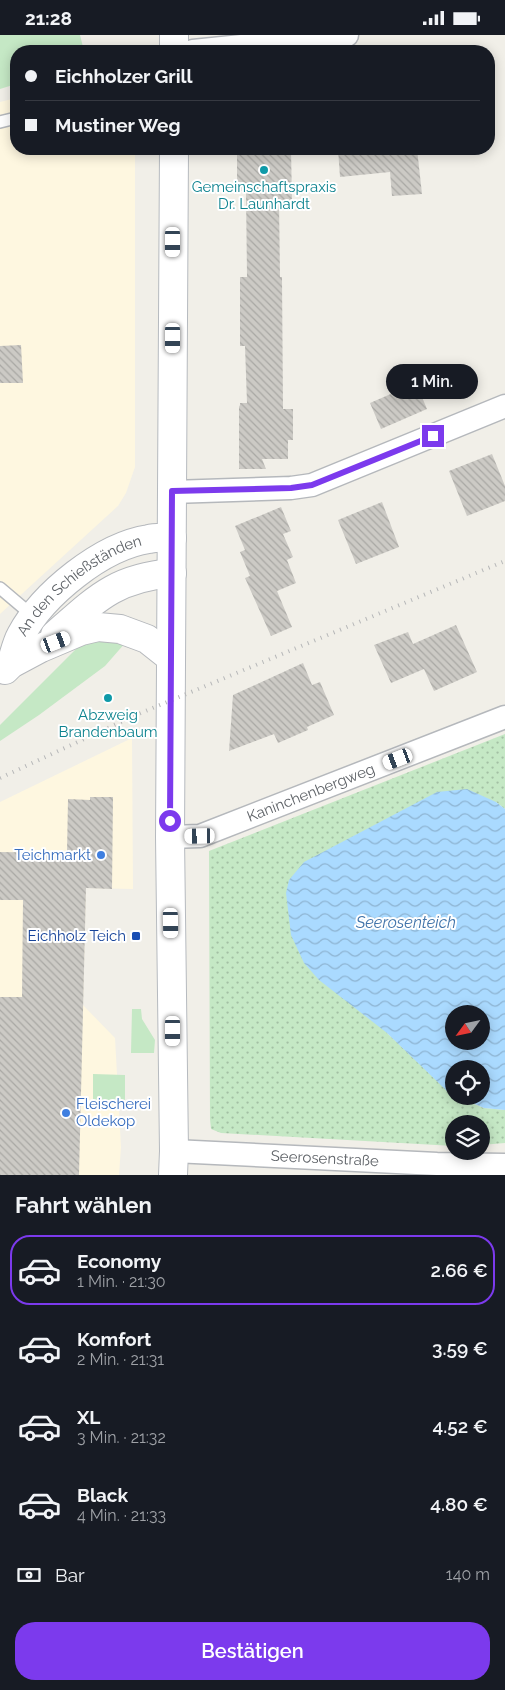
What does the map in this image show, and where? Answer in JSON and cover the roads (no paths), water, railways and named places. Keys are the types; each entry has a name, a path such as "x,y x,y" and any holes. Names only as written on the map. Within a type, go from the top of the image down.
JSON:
{"main road":[{"path":"174,155 170,837 174,1163"},
{"name":"An den Schießständen","path":"37,634 50,597 96,560 132,543 150,538 172,538"},
{"name":"An den Schießständen","path":"37,634 117,586 142,577 172,573"},
{"name":"An den Schießständen","path":"5,670 20,637 81,631 89,628 106,627 120,629 147,639 172,658"}],"street":[{"path":"250,45 346,35"},
{"path":"172,491 291,488 312,485 505,406"},
{"name":"Kaninchenbergweg","path":"170,837 200,836 505,717"},
{"name":"Seerosenstraße","path":"174,1163 505,1165"}],"lane":[{"path":"0,588 37,634"}],"water":[{"name":"Seerosenteich","path":"467,789 496,802 505,809 505,1110 484,1108 477,1105 490,1105 490,1060 445,1060 445,1089 387,1033 319,980 304,963 291,935 286,893 289,880 304,862 437,792"}],"railway":[{"path":"0,778 136,715 505,561"}],"place":[{"name":"Gemeinschaftspraxis Dr. Launhardt","path":"264,170"},
{"name":"Abzweig Brandenbaum","path":"108,698"},
{"name":"Teichmarkt","path":"101,855"},
{"name":"Eichholz Teich","path":"136,936"},
{"name":"Fleischerei Oldekop","path":"66,1113"}]}
